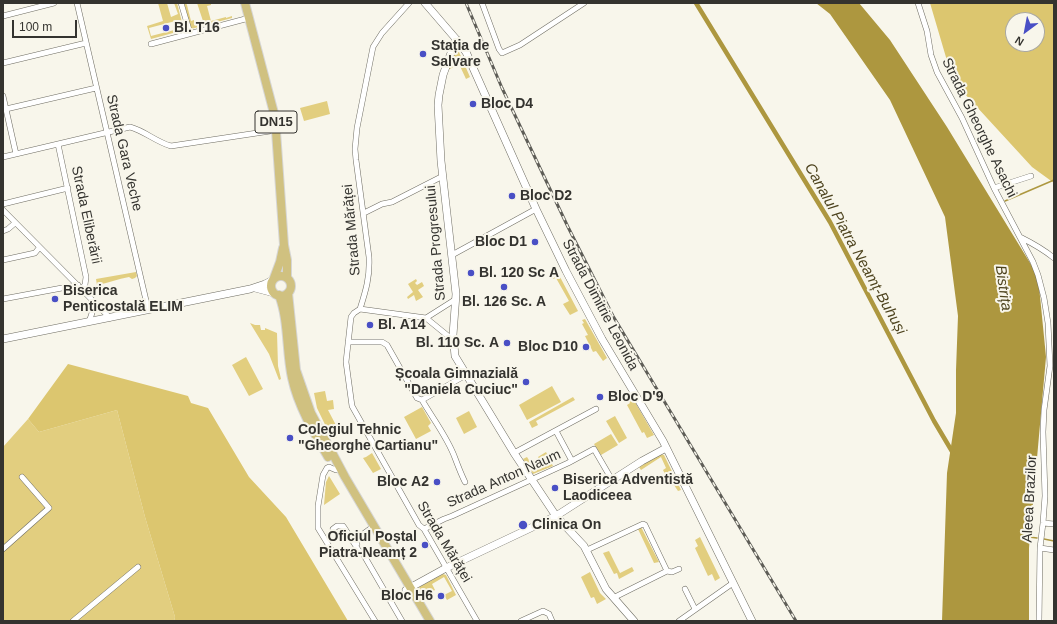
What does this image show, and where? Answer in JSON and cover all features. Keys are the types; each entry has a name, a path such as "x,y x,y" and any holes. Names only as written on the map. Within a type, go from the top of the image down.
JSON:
{"main road":[{"name":"DN15","path":"245,3 271,98 277,130 284,245 288,278 291,287 288,293 296,370 311,413 345,477 409,589 425,621"},
{"name":"DN15","path":"284,245 271,288 277,294 284,311 292,379 309,422 336,470 370,529 430,621"},
{"path":"274,279 279,276 288,278"},
{"path":"277,294 288,293"}],"street":[{"path":"3,16 54,3"},
{"name":"Strada Gara Veche","path":"77,3 148,309"},
{"path":"181,3 190,33"},
{"name":"Strada Mărăței","path":"409,3 376,40 371,55 358,119 356,160 364,213 370,273 360,309 351,317 346,362 352,406 400,493 419,525 424,529 477,621"},
{"name":"Strada Dimitrie Leonida","path":"425,3 456,38 466,52 536,209 595,327 666,448 752,621"},
{"path":"482,3 499,49 502,53 520,45 584,3"},
{"name":"Strada Gheorghe Asachi","path":"918,3 927,31 934,66 962,118 994,188 1020,237"},
{"path":"151,44 249,18"},
{"name":"Strada Progresului","path":"456,38 443,75 438,95 443,176 456,299 453,340 455,356 514,453 556,516 587,550 606,589 634,621"},
{"path":"3,63 86,44"},
{"path":"6,110 96,88"},
{"path":"3,96 16,154"},
{"path":"3,157 130,127 171,146 277,130"},
{"name":"Strada Eliberării","path":"58,144 86,276 85,285 80,287"},
{"path":"364,213 382,204 392,202 443,176"},
{"path":"994,188 1031,176"},
{"path":"3,204 68,188"},
{"path":"452,255 536,209"},
{"path":"3,210 110,318"},
{"path":"3,230 8,229 15,223"},
{"path":"1020,237 1041,248 1054,258"},
{"name":"Aleea Brazilor","path":"1020,237 1033,262 1044,298 1048,323 1052,378 1044,410 1045,496 1040,548 1039,621"},
{"path":"3,260 35,253 39,248"},
{"path":"3,339 253,288 274,279"},
{"path":"3,299 80,287"},
{"path":"253,288 277,294"},
{"path":"89,322 92,313 91,299"},
{"path":"426,318 456,299"},
{"path":"360,309 426,318 453,340"},
{"path":"348,342 385,343 417,398 422,400 450,447 465,482"},
{"path":"422,400 466,375"},
{"path":"514,453 596,409"},
{"path":"556,431 572,461"},
{"path":"409,589 446,568 556,516 666,448"},
{"name":"Strada Anton Naum","path":"424,529 444,518 452,516 572,461 594,449 612,480"},
{"path":"336,470 329,467 323,476 318,506 318,528 375,621"},
{"path":"3,549 49,508 22,477"},
{"path":"342,520 402,621"},
{"path":"1043,523 1054,524"},
{"path":"587,550 645,524 667,571"},
{"path":"332,529 337,526 343,526 359,551 362,552"},
{"path":"355,540 370,529"},
{"path":"1040,548 1054,550"},
{"path":"73,621 138,567"},
{"path":"613,598 667,571 672,572 680,569"},
{"path":"679,621 734,583"},
{"path":"685,589 695,609"},
{"path":"521,621 543,612 548,614 552,621"}],"shaded area":[{"path":"158,3 167,3 171,17 178,14 174,3 177,3 184,30 151,39 147,26 163,21","holes":["179,20 182,28 151,36 149,28"]},
{"path":"184,3 187,5 191,21 194,20 194,25 203,21 197,3 211,3 211,5 207,6 211,21 232,16 232,18 191,29"},
{"path":"930,3 1054,3 1054,183 1032,167 953,81"},
{"path":"455,50 459,52 470,77 466,79 459,64 448,70"},
{"path":"327,101 330,114 304,121 300,108"},
{"path":"136,272 137,276 132,279 129,277 97,285 96,279"},
{"path":"559,275 578,311 570,315 563,304 569,301 556,278 552,279"},
{"path":"416,279 417,281 415,283 417,285 422,282 424,286 418,290 423,297 416,301 414,295 408,299 407,297 413,292 408,284"},
{"path":"585,319 607,358 603,361 596,351 593,352 585,336 588,335 582,324 584,323 582,320"},
{"path":"250,323 260,325 261,330 265,330 265,328 277,333 278,366 281,379 279,380 269,354"},
{"path":"246,357 263,389 249,396 232,365"},
{"path":"68,364 188,396 191,403 208,408 249,477 286,517 348,621 174,621 175,617 145,517 117,410 39,432 28,419"},
{"path":"552,386 561,402 527,420 519,405"},
{"path":"325,391 327,401 333,400 334,409 328,410 338,429 334,430 337,437 332,439 317,408 314,393"},
{"path":"631,395 654,435 647,438 644,432 642,433 627,405 630,403 627,397"},
{"path":"573,397 575,400 536,421 538,425 532,428 529,422"},
{"path":"422,407 431,423 428,426 431,431 416,439 404,417"},
{"path":"117,410 145,517 175,617 174,621 3,621 3,447 28,419 39,432"},
{"path":"469,411 477,427 464,434 456,418"},
{"path":"615,416 627,438 619,443 606,421"},
{"path":"611,434 618,445 601,455 594,444"},
{"path":"546,452 553,466 533,474 523,459 527,457 532,465 539,461 538,457"},
{"path":"372,453 381,469 373,473 363,458"},
{"path":"660,454 664,455 681,490 678,491 674,485 671,486 663,470 666,468 661,457 641,470 639,467"},
{"path":"329,476 340,494 324,505 326,482"},
{"path":"641,527 659,562 654,563 638,529 620,537"},
{"path":"700,537 720,578 715,581 712,574 708,576 695,548 698,546 695,540"},
{"path":"609,551 620,573 632,567 634,571 619,579 617,573 614,574 603,553"},
{"path":"590,572 600,593 606,599 597,604 594,597 591,598 581,577"},
{"path":"443,574 446,575 456,595 447,600 444,595 452,591 444,577 432,584 435,590 424,596 419,587"}],"water":[{"name":"Bistrița","path":"816,3 859,3 890,40 947,127 1038,276 1046,357 1029,548 1029,621 942,621 947,473 956,413 958,316 945,217 890,100 830,14"}],"waterway":[{"name":"Canalul Piatra Neamț-Buhuși","path":"696,3 830,222 934,421 953,453"},
{"path":"1005,201 1054,180"},
{"path":"1029,537 1037,538"},
{"path":"1044,539 1054,541"}],"railway":[{"path":"466,3 502,88 568,227 613,316 796,621"}],"place":[{"name":"Bl. T16","path":"166,28"},
{"name":"Stația de Salvare","path":"423,54"},
{"name":"Bloc D4","path":"473,104"},
{"name":"Bloc D2","path":"512,196"},
{"name":"Bloc D1","path":"535,242"},
{"name":"Bl. 120 Sc A","path":"471,273"},
{"name":"Bl. 126 Sc. A","path":"504,287"},
{"name":"Biserica Penticostală ELIM","path":"55,299"},
{"name":"Bl. A14","path":"370,325"},
{"name":"Bl. 110 Sc. A","path":"507,343"},
{"name":"Bloc D10","path":"586,347"},
{"name":"Școala Gimnazială \"Daniela Cuciuc\"","path":"526,382"},
{"name":"Bloc D'9","path":"600,397"},
{"name":"Colegiul Tehnic \"Gheorghe Cartianu\"","path":"290,438"},
{"name":"Bloc A2","path":"437,482"},
{"name":"Biserica Adventistă Laodiceea","path":"555,488"},
{"name":"Clinica On","path":"523,525"},
{"name":"Oficiul Poștal Piatra-Neamț 2","path":"425,545"},
{"name":"Bloc H6","path":"441,596"}]}
